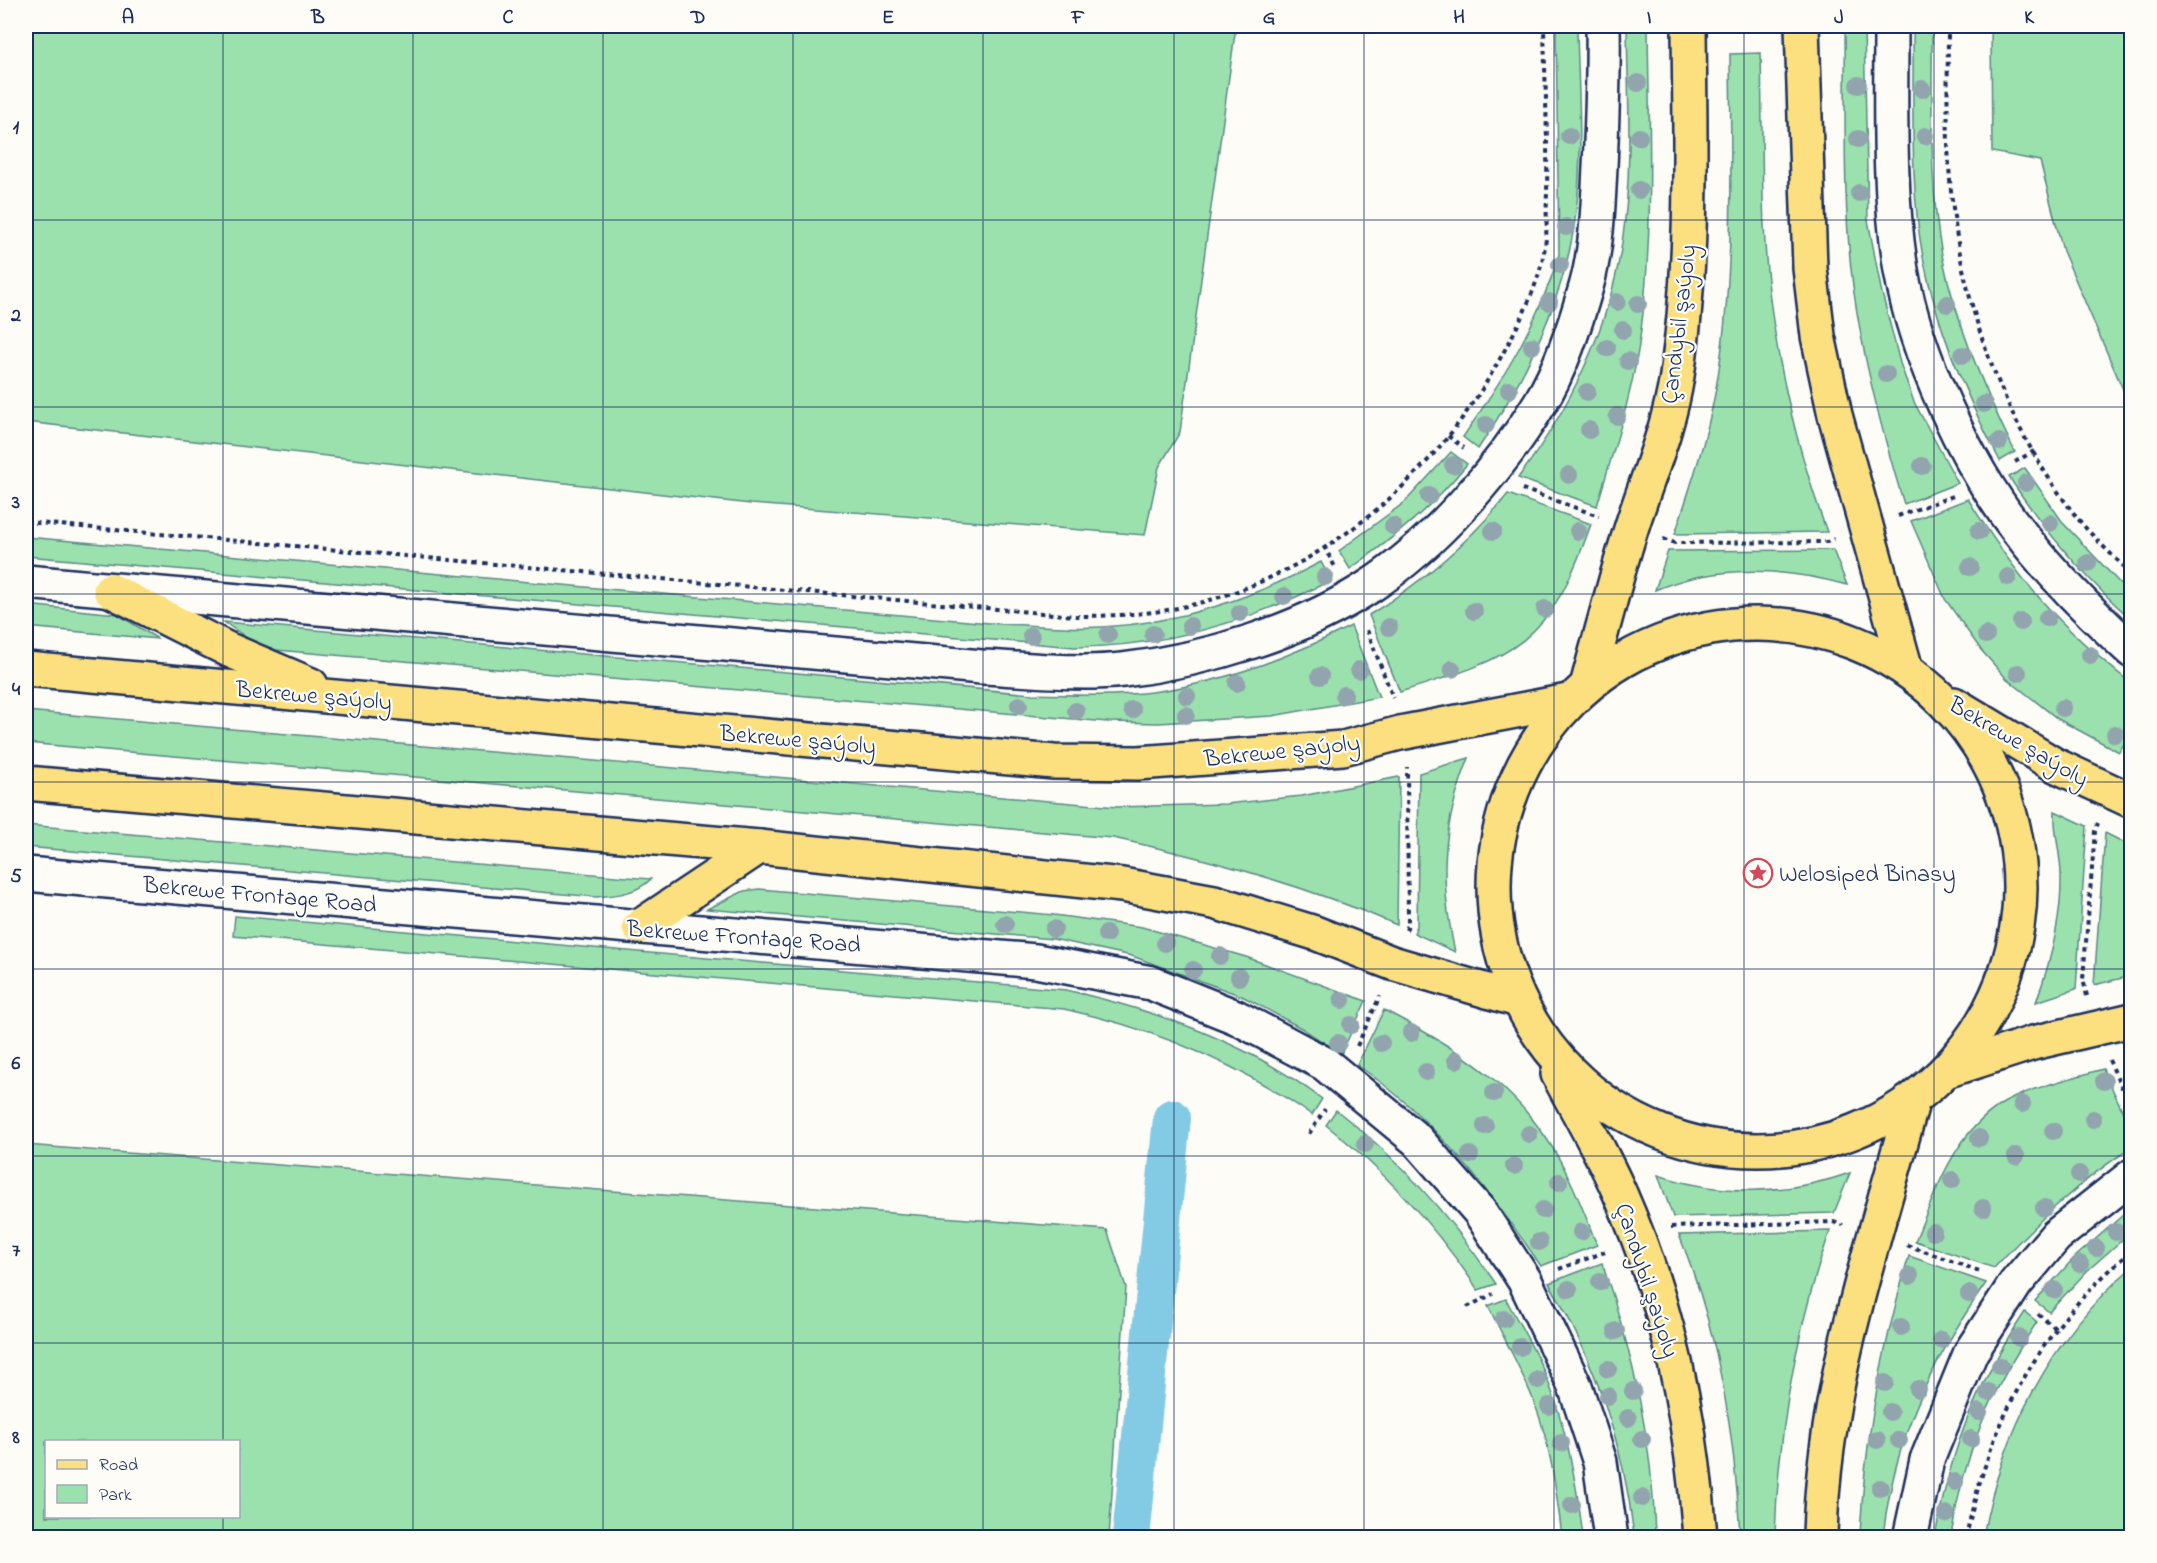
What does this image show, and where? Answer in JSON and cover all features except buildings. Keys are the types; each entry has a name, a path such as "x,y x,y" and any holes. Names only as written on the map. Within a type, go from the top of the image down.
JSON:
{"main road":[{"name":"Çandybil şaýoly","path":"1578,692 1663,435 1677,378 1684,313 1690,197 1689,26"},
{"path":"1802,26 1810,268 1818,336 1835,415 1905,666"},
{"path":"110,590 229,650 337,697"},
{"path":"1744,621 1828,631 1905,666 1940,696 1990,761 2017,840 2019,922 1996,1002 1949,1070 1912,1103 1850,1135 1783,1151 1713,1149 1647,1128 1588,1091 1541,1040 1518,1000 1495,923 1496,842 1521,766 1578,692 1661,639 1744,621"},
{"name":"Bekrewe şaýoly","path":"26,669 1054,762 1138,763 1231,758 1343,748 1578,692"},
{"name":"Bekrewe şaýoly","path":"1940,696 2055,765 2121,797"},
{"path":"26,783 759,847 1122,885 1214,902 1315,933 1392,963 1518,1000"},
{"path":"639,927 759,847"},
{"path":"1949,1070 2033,1043 2132,1020"},
{"name":"Çandybil şaýoly","path":"1541,1040 1621,1195 1670,1337 1697,1492 1700,1538"},
{"path":"1820,1538 1821,1495 1828,1428 1844,1346 1912,1103"}],"street":[{"path":"26,582 982,667 1070,671 1122,670 1193,658 1282,631 1370,586 1427,541 1470,496 1541,402 1566,346 1587,285 1598,218 1604,26"},
{"path":"1891,26 1893,196 1901,271 1915,331 1938,390 1984,480 2019,532 2086,609 2132,651"},
{"name":"Bekrewe Frontage Road","path":"26,874 839,942 1036,961 1151,983 1236,1017 1325,1064 1342,1077 1417,1140 1480,1212 1525,1281 1575,1386 1600,1462 1611,1538"},
{"path":"1910,1538 1927,1460 1971,1352 2011,1291 2056,1236 2132,1176"}],"path":[{"path":"26,522 1075,616 1131,614 1194,603 1250,586 1324,546 1371,517 1395,496 1448,436 1485,384 1508,344 1534,285 1544,252 1547,153 1544,26"},
{"path":"1948,26 1952,207 1960,257 1975,313 2012,411 2052,483 2073,513 2132,574"},
{"path":"1448,436 1514,486 1675,543 1827,542 1957,495 2034,452"},
{"path":"1310,1134 1342,1077 1408,925 1409,776 1393,696 1352,596 1324,546"},
{"path":"2132,749 2121,797 2095,831 2083,979 2111,1066 2132,1108"},
{"path":"1467,1307 1525,1281 1676,1225 1833,1222 1990,1275 2056,1329"},
{"path":"1966,1538 1975,1492 1994,1438 2018,1385 2056,1329 2092,1286 2132,1251"}],"green space":[{"path":"26,26 1236,26 1180,432 1159,467 1145,535 751,504 26,422"},
{"path":"1556,26 1577,26 1580,165 1575,221 1563,275 1545,328 1521,378 1478,449 1463,437 1492,394 1518,349 1541,303 1559,254"},
{"path":"1627,26 1648,26 1650,178 1648,254 1634,375 1597,506 1518,478 1554,425 1584,367 1597,337 1616,275 1628,189"},
{"path":"1845,26 1864,26 1868,220 1881,289 1900,363 1914,402 1958,483 1904,504 1874,396 1853,286 1846,189"},
{"path":"1913,26 1932,26 1933,170 1942,255 1963,331 1992,405 2015,452 2000,461 1954,362 1936,310 1923,257 1914,171"},
{"path":"1991,26 2131,26 2131,408 2063,251 2040,161 1992,152"},
{"path":"1761,53 1763,207 1770,299 1779,358 1792,417 1827,532 1675,534 1707,429 1715,394 1726,310 1730,225 1730,54"},
{"path":"1451,452 1467,464 1441,494 1412,521 1350,569 1339,551 1405,502"},
{"path":"2025,468 2064,524 2131,595 2131,619 2081,570 2022,497 2009,477"},
{"path":"1508,494 1591,524 1576,564 1560,596 1543,621 1524,640 1501,655 1473,668 1400,692 1369,615 1444,560 1478,528"},
{"path":"1968,499 2004,553 2040,599 2082,642 2131,683 2131,733 2119,752 2058,719 2006,678 1981,650 1945,599 1911,521"},
{"path":"26,537 1001,624 1065,627 1131,625 1188,614 1269,587 1321,562 1331,580 1270,608 1207,629 1142,642 1074,647 26,556"},
{"path":"1833,550 1847,585 1799,575 1750,571 1702,576 1655,590 1668,551"},
{"path":"26,605 117,614 158,639 26,627"},
{"path":"224,622 1032,694 1092,695 1152,692 1229,676 1279,659 1351,626 1379,697 1272,716 1159,723 1108,722 276,650 253,642"},
{"path":"26,711 1117,807 1226,804 1302,796 1399,777 1397,925 1293,885 1186,855 1113,838 26,743"},
{"path":"1469,758 1453,808 1446,854 1446,900 1455,952 1414,933 1417,926 1419,773"},
{"path":"2055,811 2087,826 2076,989 2036,1002 2051,955 2060,907 2061,867"},
{"path":"26,825 651,879 632,891 597,897 26,847"},
{"path":"2105,833 2131,846 2131,976 2094,985"},
{"path":"759,889 1054,915 1142,927 1246,957 1366,1001 1341,1054 1303,1029 1242,996 1132,956 1053,939 707,909 744,891"},
{"path":"235,916 1066,990 1134,1008 1200,1031 1263,1061 1322,1099 1312,1115 1254,1079 1194,1050 1162,1037 1064,1009 233,936"},
{"path":"1384,1010 1467,1059 1514,1098 1553,1148 1573,1186 1597,1245 1541,1266 1502,1210 1459,1157 1411,1108 1357,1065"},
{"path":"2103,1069 2131,1129 2131,1148 2094,1174 2059,1204 1994,1268 1915,1241 1941,1180 1962,1142 1976,1125 1992,1111 2022,1094"},
{"path":"1336,1110 1382,1148 1423,1190 1461,1235 1496,1284 1478,1290 1445,1244 1409,1202 1369,1162 1326,1125"},
{"path":"26,1145 1107,1230 1126,1287 1109,1537 26,1537"},
{"path":"1850,1173 1834,1213 1673,1217 1658,1175 1706,1187 1754,1190 1802,1186"},
{"path":"2131,1208 2131,1232 2087,1271 2049,1312 2035,1301 2074,1258"},
{"path":"1830,1231 1798,1343 1780,1459 1775,1537 1740,1537 1734,1460 1723,1383 1705,1308 1679,1235"},
{"path":"1909,1256 1986,1283 1948,1343 1918,1404 1896,1467 1883,1537 1860,1537 1870,1430 1876,1395"},
{"path":"1602,1263 1632,1364 1646,1432 1655,1537 1634,1537 1623,1471 1605,1406 1580,1343 1549,1283"},
{"path":"2131,1268 2131,1537 1983,1537 1991,1499 2003,1461 2034,1389 2077,1324"},
{"path":"1506,1299 1539,1360 1555,1400 1578,1497 1583,1537 1562,1537 1554,1479 1541,1421 1535,1403 1488,1306"},
{"path":"2025,1312 2037,1322 2006,1373 1981,1424 1963,1478 1951,1537 1935,1537 1949,1475 1967,1419 1992,1367"}],"waterway":[{"path":"1131,1538 1172,1118"}],"place":[{"name":"Welosiped Binasy","path":"1758,873"}]}
